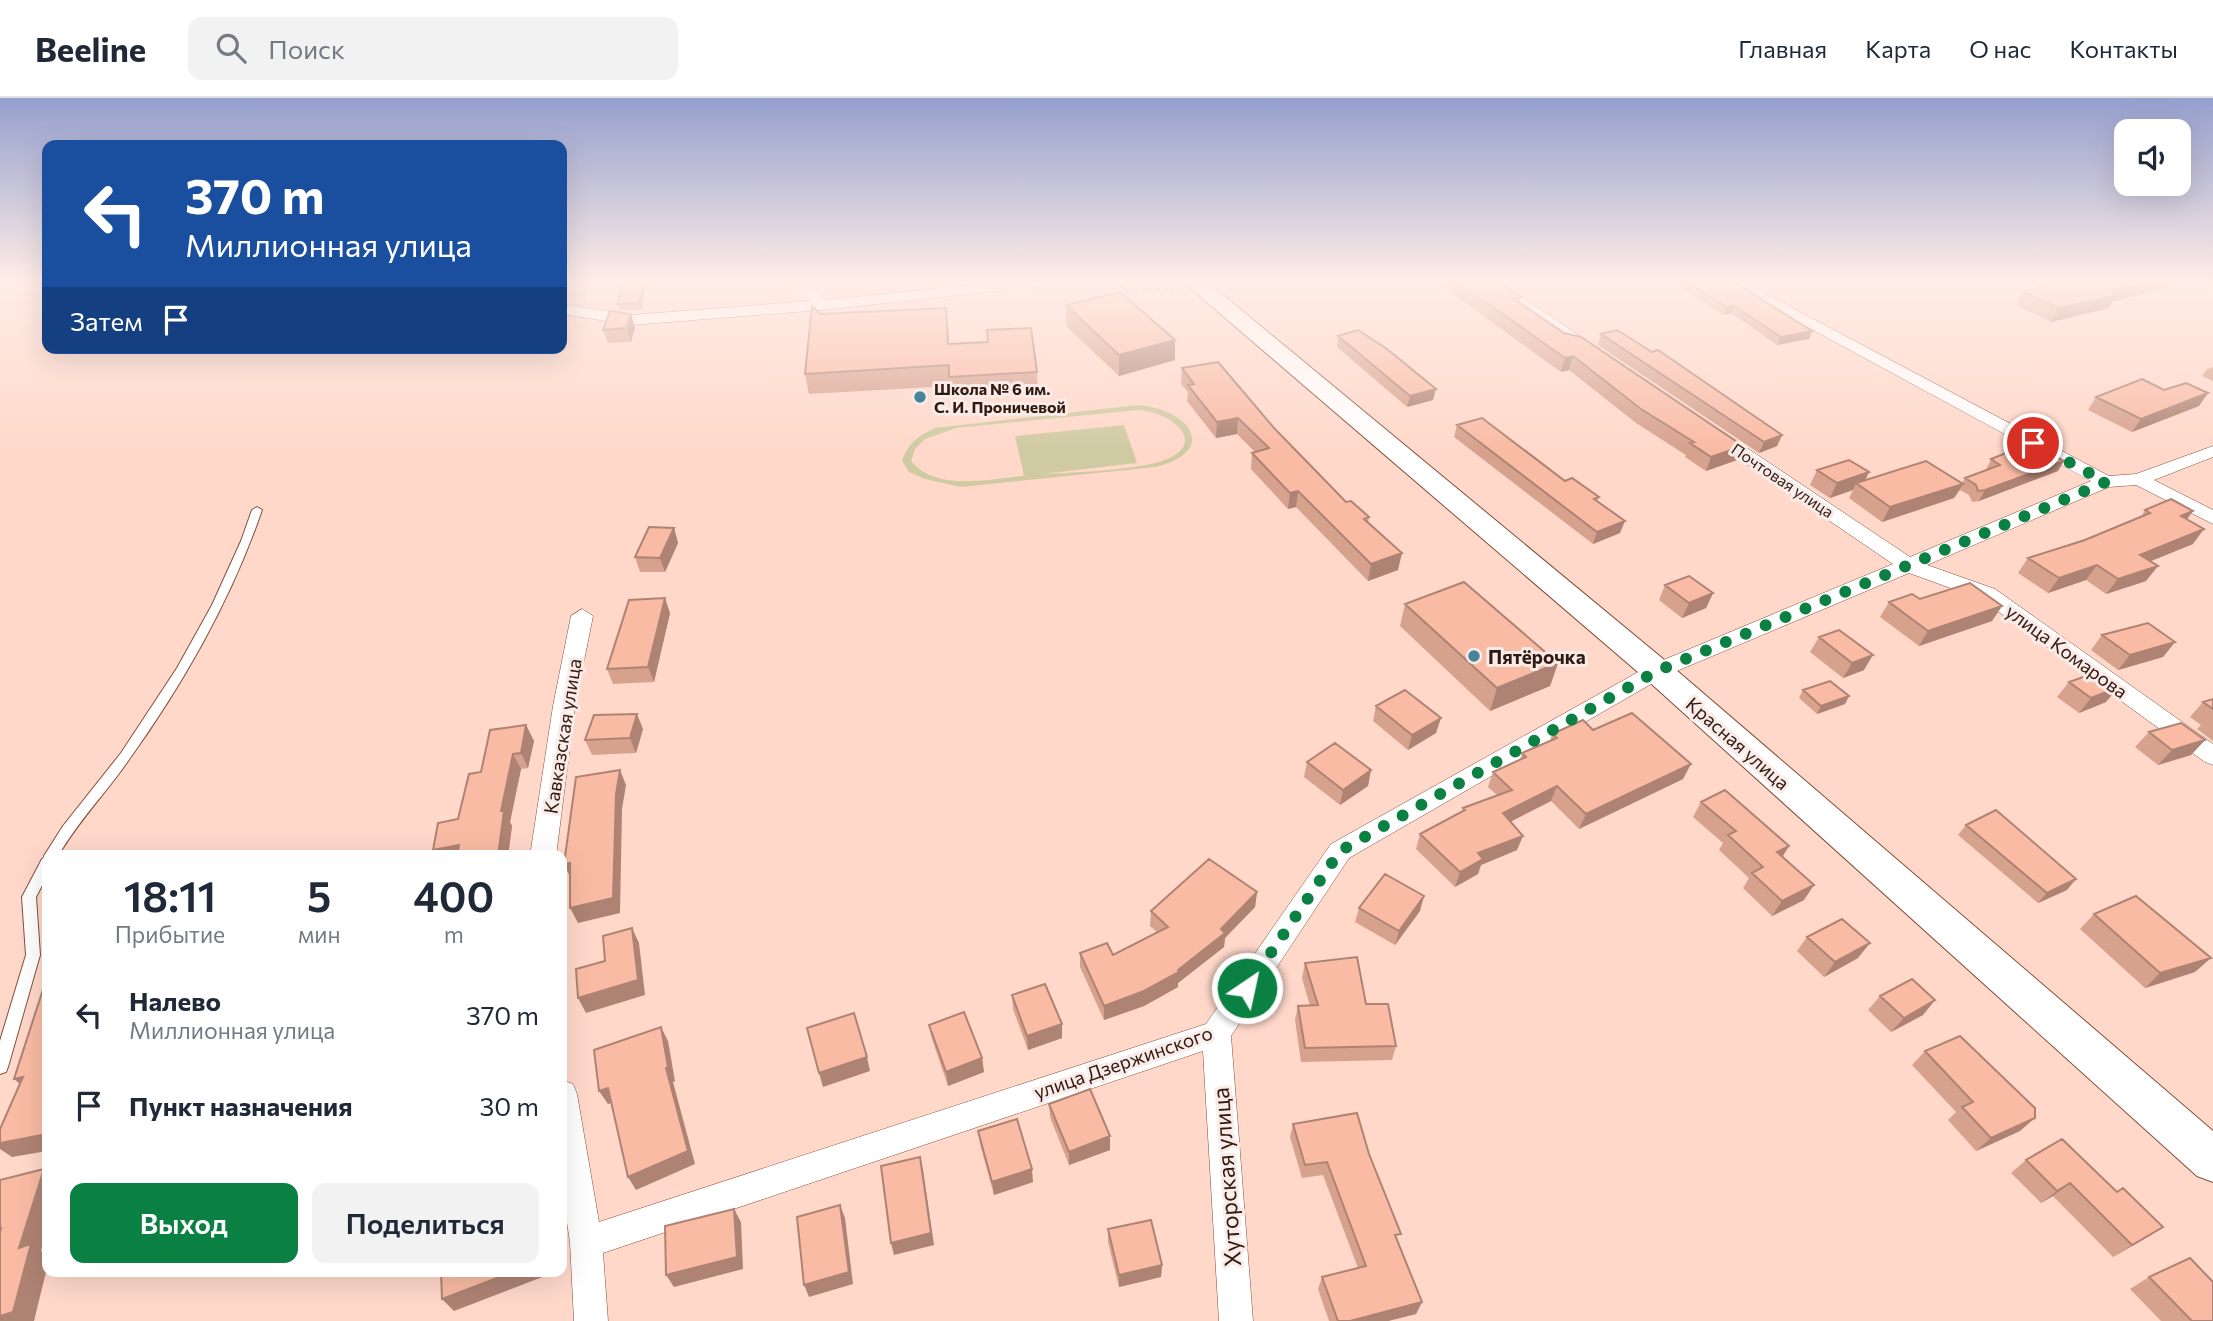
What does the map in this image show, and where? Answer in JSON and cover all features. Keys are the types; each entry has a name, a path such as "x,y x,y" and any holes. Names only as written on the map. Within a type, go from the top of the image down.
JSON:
{"main road":[{"name":"Красная улица","path":"1259,337 1657,671 2213,1160"}],"street":[{"path":"1572,337 1610,363"},
{"path":"1835,337 2106,482"},
{"name":"Почтовая улица","path":"1702,426 1910,566"},
{"name":"улица Дзержинского","path":"586,1242 1216,1034 1340,851 1657,671 2106,482 2139,479 2213,451"},
{"path":"2139,479 2213,518"},
{"name":"улица Комарова","path":"1910,566 1988,594 2213,756"},
{"name":"Кавказская улица","path":"544,850 564,706 582,617"},
{"name":"Хуторская улица","path":"1216,1034 1236,1321"},
{"path":"567,1125 586,1242 591,1321"}],"lane":[{"path":"54,850 125,755 203,632 247,544 257,510"},
{"path":"0,1067 33,956 29,897 42,872"}],"shaded area":[{"path":"1138,405 1172,414 1183,422 1192,441 1187,451 1175,460 1155,467 961,487 925,479 909,472 902,461 914,441 935,428","holes":["1138,410 1151,412 1174,423 1185,438 1183,447 1176,454 1151,464 1042,474 1137,463 1124,425 1015,436 1024,476 979,481 949,480 922,471 911,461 915,449 925,439 956,428"]}],"building":[{"path":"809,337 948,337 948,344 988,342 988,337 1032,337 1037,372 949,377 949,365 805,374"},
{"path":"1100,337 1172,337 1175,340 1119,355"},
{"path":"1339,337 1369,337 1436,389 1410,396"},
{"path":"1535,337 1581,337 1743,446 1711,457 1690,443 1694,442 1641,409 1573,356 1565,358"},
{"path":"1606,337 1628,337 1652,352 1658,350 1782,435 1764,442"},
{"path":"1218,362 1274,428 1346,502 1351,501 1369,517 1364,519 1402,553 1371,564 1298,491 1290,493 1252,453 1269,448 1238,418 1217,422 1188,385 1194,384 1182,368"},
{"path":"2142,379 2164,390 2186,383 2208,393 2141,419 2096,397"},
{"path":"1482,418 1565,481 1572,478 1599,497 1594,499 1625,521 1597,532 1457,425"},
{"path":"2031,443 2064,461 1985,490 1978,491 1976,485 1965,478 2000,465 1991,459"},
{"path":"1849,460 1869,472 1837,483 1817,470"},
{"path":"1926,461 1963,484 1890,507 1856,483"},
{"path":"2171,499 2193,511 2181,516 2204,529 2140,555 2158,566 2118,579 2097,565 2059,578 2028,558 2085,540 2150,513 2145,510"},
{"path":"649,527 674,528 660,558 635,557"},
{"path":"1689,576 1713,593 1689,603 1665,585"},
{"path":"1464,582 1558,663 1497,688 1405,604"},
{"path":"1970,583 2002,606 1928,631 1889,602 1912,594 1920,599"},
{"path":"665,598 648,667 607,669 629,600"},
{"path":"2148,623 2175,642 2130,655 2102,635"},
{"path":"1839,630 1873,655 1852,663 1819,637"},
{"path":"2097,672 2119,687 2091,698 2069,682"},
{"path":"1830,681 1849,696 1821,706 1803,690"},
{"path":"1405,690 1441,718 1412,735 1376,706"},
{"path":"2213,699 2213,709 2203,702"},
{"path":"1632,713 1691,764 1586,814 1557,786 1503,813 1523,836 1478,853 1483,859 1460,872 1420,834 1465,810 1463,808 1512,790 1493,772 1526,757 1522,753 1557,738 1552,734 1583,720 1593,730"},
{"path":"637,714 630,738 585,740 594,715"},
{"path":"2181,723 2205,740 2172,750 2149,732"},
{"path":"526,725 521,753 513,754 501,811 504,811 499,850 458,850 459,845 433,850 438,823 458,819 469,774 481,772 490,730"},
{"path":"1335,743 1371,770 1343,790 1307,762"},
{"path":"620,770 616,794 613,898 570,908 570,863 567,864 566,850 576,777"},
{"path":"1725,790 1789,846 1777,852 1814,885 1782,901 1752,873 1763,867 1728,835 1736,831 1701,802"},
{"path":"1996,810 2076,879 2047,893 1966,825"},
{"path":"1209,859 1257,892 1221,929 1225,933 1178,970 1179,972 1144,991 1104,1006 1080,953 1107,943 1113,955 1168,927 1151,911"},
{"path":"1385,874 1424,896 1399,931 1359,908"},
{"path":"2136,896 2211,958 2160,973 2094,914"},
{"path":"1842,919 1870,943 1835,962 1807,937"},
{"path":"632,928 638,980 578,998 576,969 605,961 603,936"},
{"path":"1357,957 1366,1004 1388,1004 1396,1046 1305,1048 1298,1006 1318,1005 1305,963"},
{"path":"1912,979 1935,1000 1904,1018 1880,996"},
{"path":"1045,984 1062,1024 1027,1036 1012,995"},
{"path":"42,992 42,1135 0,1143 0,1129 23,1077 14,1079"},
{"path":"964,1012 982,1058 946,1072 929,1025"},
{"path":"854,1013 867,1057 819,1073 807,1028"},
{"path":"661,1027 668,1067 666,1068 688,1151 628,1177 608,1088 599,1091 594,1050"},
{"path":"1960,1036 2035,1108 2035,1118 1991,1138 1962,1107 1973,1102 1925,1051"},
{"path":"1090,1089 1110,1136 1069,1152 1049,1104"},
{"path":"1357,1113 1369,1154 1401,1234 1395,1235 1422,1302 1350,1321 1338,1321 1322,1277 1366,1266 1327,1162 1305,1165 1293,1124"},
{"path":"1017,1119 1032,1169 992,1182 978,1131"},
{"path":"2062,1139 2117,1192 2123,1188 2163,1227 2132,1245 2070,1183 2057,1191 2026,1160"},
{"path":"920,1157 931,1233 891,1243 881,1166"},
{"path":"42,1170 19,1248 31,1244 13,1312 0,1316 1,1228 0,1180"},
{"path":"840,1205 849,1272 804,1285 797,1217"},
{"path":"734,1209 737,1257 666,1275 665,1226"},
{"path":"1151,1220 1162,1265 1119,1275 1108,1229"},
{"path":"2190,1258 2213,1282 2213,1321 2192,1321 2149,1277"},
{"path":"441,1277 500,1277 442,1299"}],"place":[{"name":"Школа № 6 им. С. И. Проничевой","path":"920,397"},
{"name":"Пятёрочка","path":"1474,656"}],"route":[{"path":"1247,988 1340,851 1657,671 2106,482 2033,443"}]}
